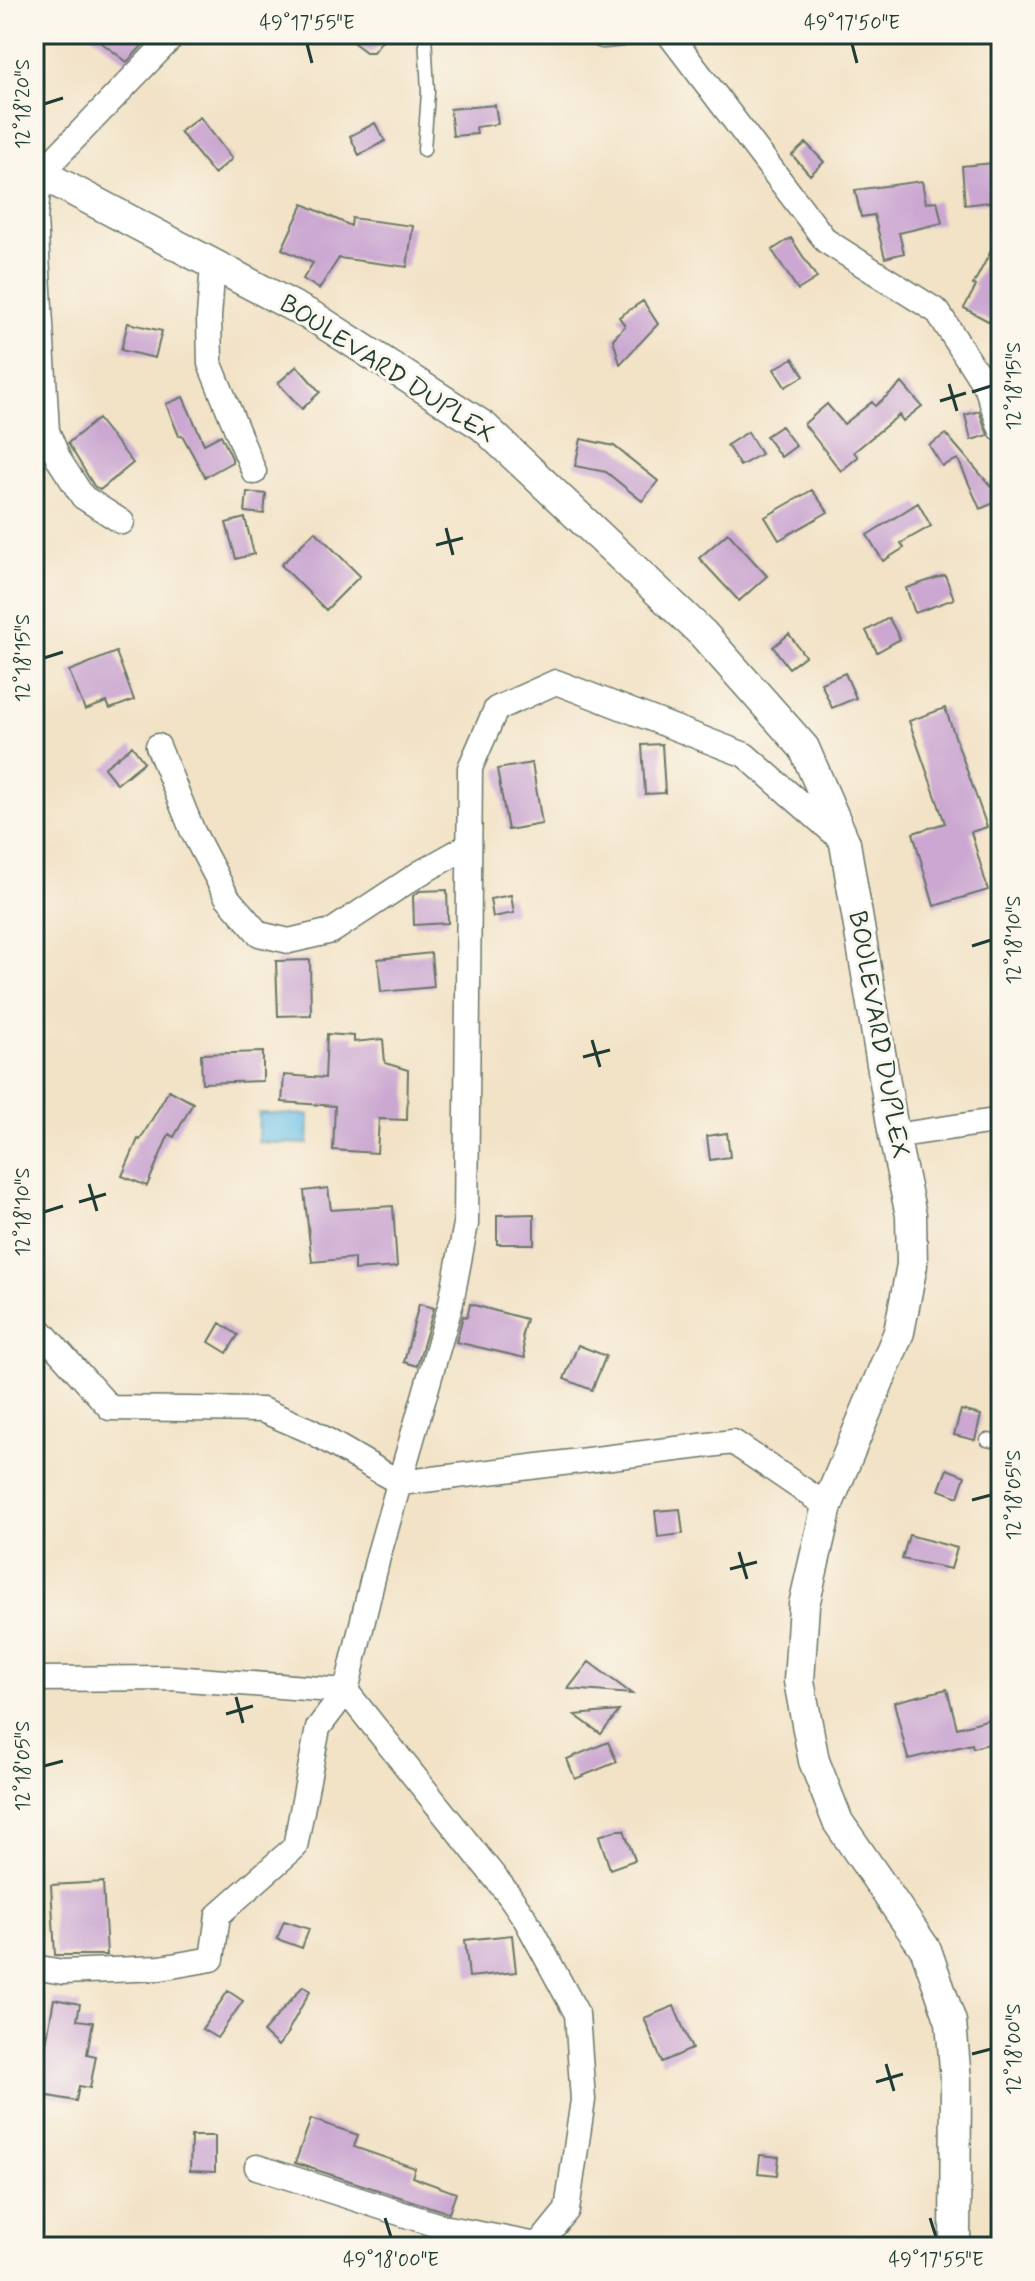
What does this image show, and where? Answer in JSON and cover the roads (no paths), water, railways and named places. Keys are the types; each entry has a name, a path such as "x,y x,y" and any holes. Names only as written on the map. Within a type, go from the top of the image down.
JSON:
{"street":[{"path":"122,522 83,497 59,460 47,431 35,219 37,172 175,34"},
{"path":"598,34 622,34"},
{"path":"669,34 826,241 938,312 994,392 1001,429"},
{"name":"BOULEVARD DUPLEX","path":"37,172 317,319 483,426 703,634 804,748 845,843 894,1136 911,1215 912,1265 899,1332 827,1506 804,1605 799,1681 814,1761 838,1822 926,1950 951,2022 956,2080 955,2247"},
{"path":"213,264 209,317 210,364 254,472"},
{"path":"34,1967 63,1972 160,1968 212,1959 218,1915 295,1847 318,1728 346,1691 378,1557 451,1303 466,1224 470,768 496,709 556,682 745,755 845,843"},
{"path":"158,746 193,832 227,897 259,934 289,941 332,931 420,873 468,846"},
{"path":"894,1136 1001,1120"},
{"path":"34,1328 41,1331 110,1408 262,1410 311,1431 400,1483 733,1442 827,1506"},
{"path":"34,1679 173,1678 346,1691 509,1895 577,2014 583,2100 567,2210 537,2246 443,2227 257,2167"}],"lane":[{"path":"424,150 428,92 425,34"},
{"path":"987,1440 1001,1442"}],"water":[{"path":"259,1113 309,1115 308,1144 258,1142"}]}
